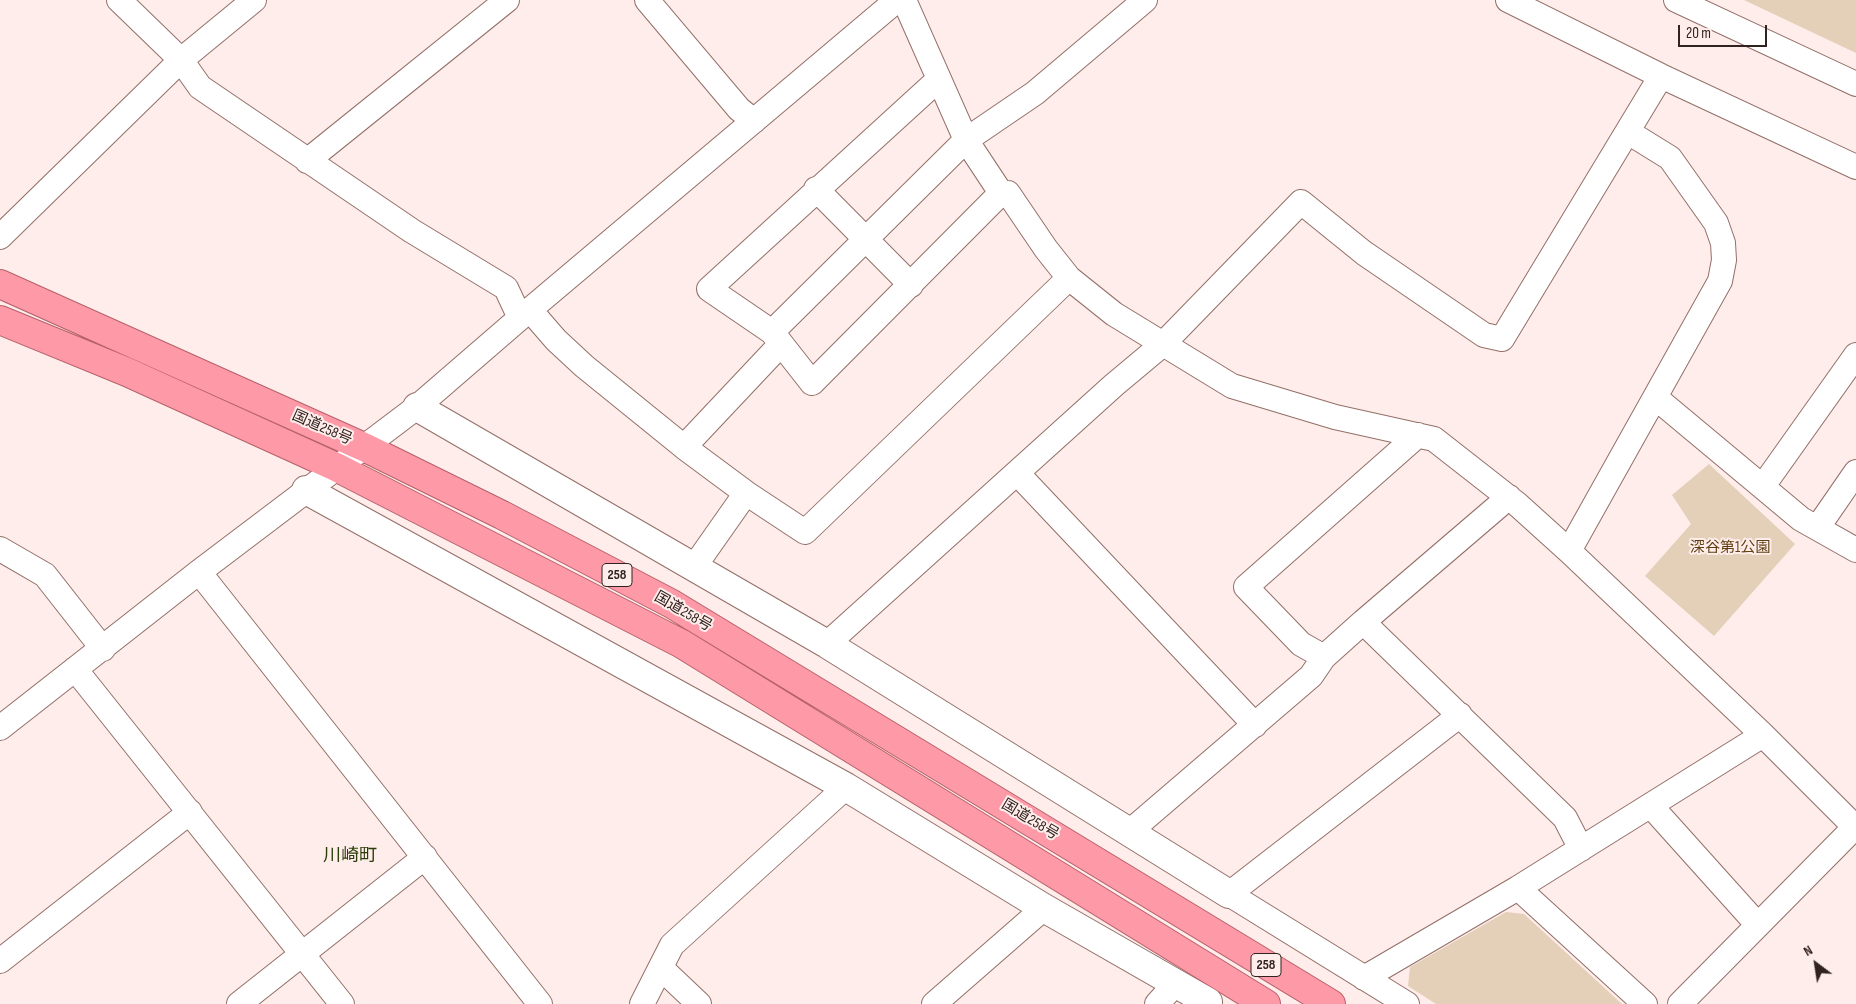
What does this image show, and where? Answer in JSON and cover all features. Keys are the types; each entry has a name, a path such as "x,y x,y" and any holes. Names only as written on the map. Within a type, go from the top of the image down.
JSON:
{"highway":[{"name":"国道258号","path":"0,284 366,448 502,515 672,604 1331,1004"},
{"name":"国道258号","path":"0,320 127,372 336,467 682,644 1266,1004"}],"street":[{"path":"119,0 181,60 200,87 412,231 506,288 525,314 584,366 684,446 746,492 805,532 1069,278"},
{"path":"0,237 181,60 254,0"},
{"path":"307,161 507,0"},
{"path":"647,0 739,109 754,121"},
{"path":"0,728 199,572 336,467 366,448 417,407 897,0"},
{"path":"904,0 966,140 1001,193"},
{"path":"684,446 776,338 866,239 966,140 1035,92 1145,0"},
{"path":"1508,0 1661,76 1856,167"},
{"path":"1676,0 1856,84"},
{"path":"827,644 1114,385 1163,344 1301,202 1364,253 1484,335 1502,339 1661,76"},
{"path":"939,79 816,189 709,289 776,338 812,383 1001,193 1008,193 1046,249 1069,278 1114,314 1232,386 1335,417 1434,439 1509,497 1569,551 1764,735 1856,826 1756,924 1680,1004"},
{"path":"1569,551 1720,281 1724,260 1723,243 1716,223 1670,158 1628,132"},
{"path":"816,189 911,285"},
{"path":"1764,486 1856,355"},
{"path":"1656,398 1764,486 1801,519 1818,526 1856,550"},
{"path":"417,407 827,644 1128,834 1407,1004"},
{"path":"1324,657 1301,644 1246,587 1418,435"},
{"path":"1818,526 1856,472"},
{"path":"1017,473 1255,725"},
{"path":"306,490 846,788 1044,908 1210,1003"},
{"path":"694,567 746,492"},
{"path":"1128,834 1311,676 1324,657 1363,622 1509,497"},
{"path":"0,549 45,575 103,649"},
{"path":"199,572 540,1004"},
{"path":"1363,622 1565,818 1581,848"},
{"path":"76,669 342,1004"},
{"path":"1229,894 1460,715"},
{"path":"1364,978 1518,888 1764,735"},
{"path":"642,1004 662,968 672,945 846,788"},
{"path":"1651,806 1756,924"},
{"path":"0,961 190,812"},
{"path":"238,1004 425,857"},
{"path":"1518,888 1645,1004"},
{"path":"934,1004 1044,908"},
{"path":"662,968 699,1004"},
{"path":"1157,1004 1176,983"}],"green space":[{"path":"1744,0 1856,0 1856,53"},
{"name":"深谷第1公園","path":"1709,464 1795,544 1714,636 1645,576 1691,524 1672,495"},
{"path":"1506,912 1524,914 1622,1004 1436,1004 1408,986 1410,967"}],"district":[{"name":"川崎町","path":"350,856"}]}
